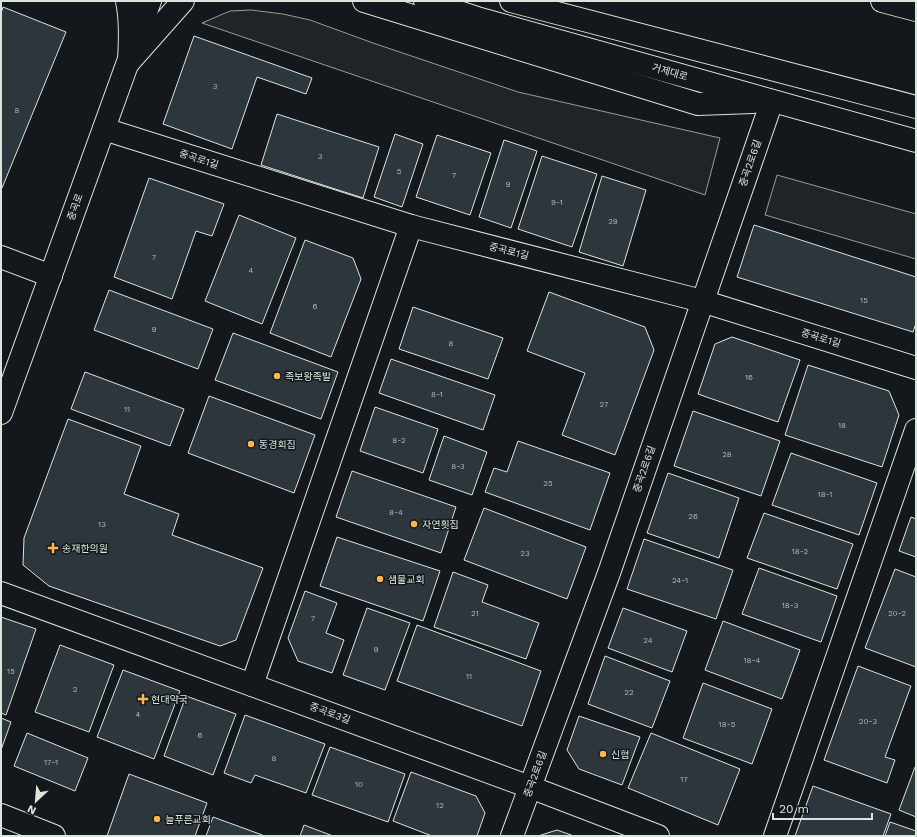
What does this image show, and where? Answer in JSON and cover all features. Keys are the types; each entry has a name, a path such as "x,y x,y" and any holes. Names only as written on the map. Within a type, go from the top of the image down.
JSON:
{"street":[{"path":"128,1 130,12 129,62"},
{"name":"중곡로","path":"1,413 150,1"},
{"path":"129,62 183,1"},
{"path":"364,1 698,104 772,101"},
{"name":"거제대로","path":"425,1 477,18 916,141"},
{"path":"511,1 916,107"},
{"path":"882,1 916,10"},
{"name":"중곡2로6길","path":"512,836 609,574 772,101"},
{"name":"중곡로1길","path":"104,128 411,226 702,301 916,368"},
{"path":"252,685 411,226"},
{"path":"1,257 50,276"},
{"path":"775,836 916,430"},
{"name":"중곡로3길","path":"1,593 530,787 658,836"},
{"path":"1,816 54,836"}],"shaded area":[{"path":"251,10 283,14 310,20 518,92 720,138 705,195 202,23 230,11"},
{"path":"777,175 916,214 916,259 765,215"}],"building":[{"path":"3,7 66,32 1,189 1,13"},
{"path":"194,36 312,78 306,94 257,77 232,149 163,124"},
{"path":"277,114 379,147 363,198 261,165"},
{"path":"395,134 423,144 402,207 374,197"},
{"path":"437,135 491,153 470,215 416,197"},
{"path":"504,140 537,151 511,228 479,217"},
{"path":"542,156 597,174 572,247 518,229"},
{"path":"602,176 646,190 623,266 579,252"},
{"path":"149,178 224,204 212,236 196,231 172,299 114,277"},
{"path":"239,215 296,238 262,324 205,301"},
{"path":"754,225 916,277 916,323 913,332 737,277"},
{"path":"305,240 353,258 361,279 331,357 270,333"},
{"path":"109,290 213,329 198,369 94,330"},
{"path":"549,292 645,327 654,350 615,455 562,435 585,373 527,351"},
{"path":"413,307 503,338 488,379 399,349"},
{"name":"족보왕족발","path":"233,333 338,372 321,419 215,380"},
{"path":"732,337 800,360 778,422 698,394 715,344"},
{"path":"391,359 495,395 483,430 379,393"},
{"path":"808,365 889,391 899,415 882,467 785,435"},
{"path":"85,372 184,409 170,446 71,409"},
{"name":"동경회집","path":"209,396 315,435 294,493 188,453"},
{"path":"375,407 438,429 423,473 360,451"},
{"path":"693,411 780,441 761,496 674,466"},
{"path":"68,419 141,446 124,494 179,514 172,535 263,568 236,640 220,646 49,586 23,565 24,538"},
{"path":"444,436 487,452 472,495 429,480"},
{"path":"518,441 610,473 590,530 485,492 494,468 507,472"},
{"path":"791,453 877,483 859,535 772,505"},
{"path":"352,471 456,507 441,553 336,517"},
{"path":"668,473 739,498 719,558 647,533"},
{"path":"484,508 586,547 567,599 464,560"},
{"path":"764,513 853,544 837,589 747,558"},
{"path":"911,517 916,519 916,557 899,551"},
{"name":"샘물교회","path":"337,537 440,571 423,621 320,586"},
{"path":"644,539 733,570 716,619 627,589"},
{"path":"759,568 837,596 821,642 742,614"},
{"path":"895,569 916,577 916,667 865,648"},
{"path":"453,572 488,585 482,602 539,623 526,659 434,627"},
{"path":"305,591 337,603 326,633 344,640 332,673 298,661 288,638"},
{"path":"367,608 410,623 385,690 343,675"},
{"path":"623,608 687,631 672,672 608,648"},
{"path":"1,617 36,629 6,715 1,713"},
{"path":"723,621 800,650 782,699 705,670"},
{"path":"417,625 541,671 522,726 397,681"},
{"path":"60,645 114,665 89,732 35,712"},
{"path":"605,656 670,681 652,728 588,704"},
{"path":"858,666 911,686 885,757 895,760 887,783 824,760"},
{"path":"123,670 180,691 154,759 97,737"},
{"path":"703,683 772,709 752,764 683,738"},
{"path":"186,696 236,714 213,775 164,756"},
{"path":"245,715 325,744 306,793 255,775 251,783 224,773"},
{"path":"579,716 640,737 622,785 579,769 567,750"},
{"path":"1,718 11,722 1,750"},
{"path":"27,733 88,758 75,791 14,766"},
{"path":"651,733 740,769 718,825 628,788"},
{"path":"330,747 405,774 388,822 312,795"},
{"path":"916,767 916,817 899,810"},
{"path":"411,772 476,796 485,813 477,836 432,836 393,821"},
{"name":"늘푸른교회","path":"129,774 207,803 195,836 107,836"},
{"path":"813,786 891,814 883,836 795,836"},
{"path":"213,817 265,836 206,836"},
{"path":"890,822 916,831 916,836 885,836"},
{"path":"304,825 333,836 300,836"},
{"path":"557,830 574,836 538,836"}],"place":[{"name":"족보왕족발","path":"277,376"},
{"name":"동경회집","path":"251,444"},
{"name":"자연횟집","path":"414,524"},
{"name":"송재한의원","path":"53,548"},
{"name":"샘물교회","path":"380,579"},
{"name":"현대약국","path":"143,699"},
{"name":"신협","path":"603,754"},
{"name":"늘푸른교회","path":"157,819"}]}
